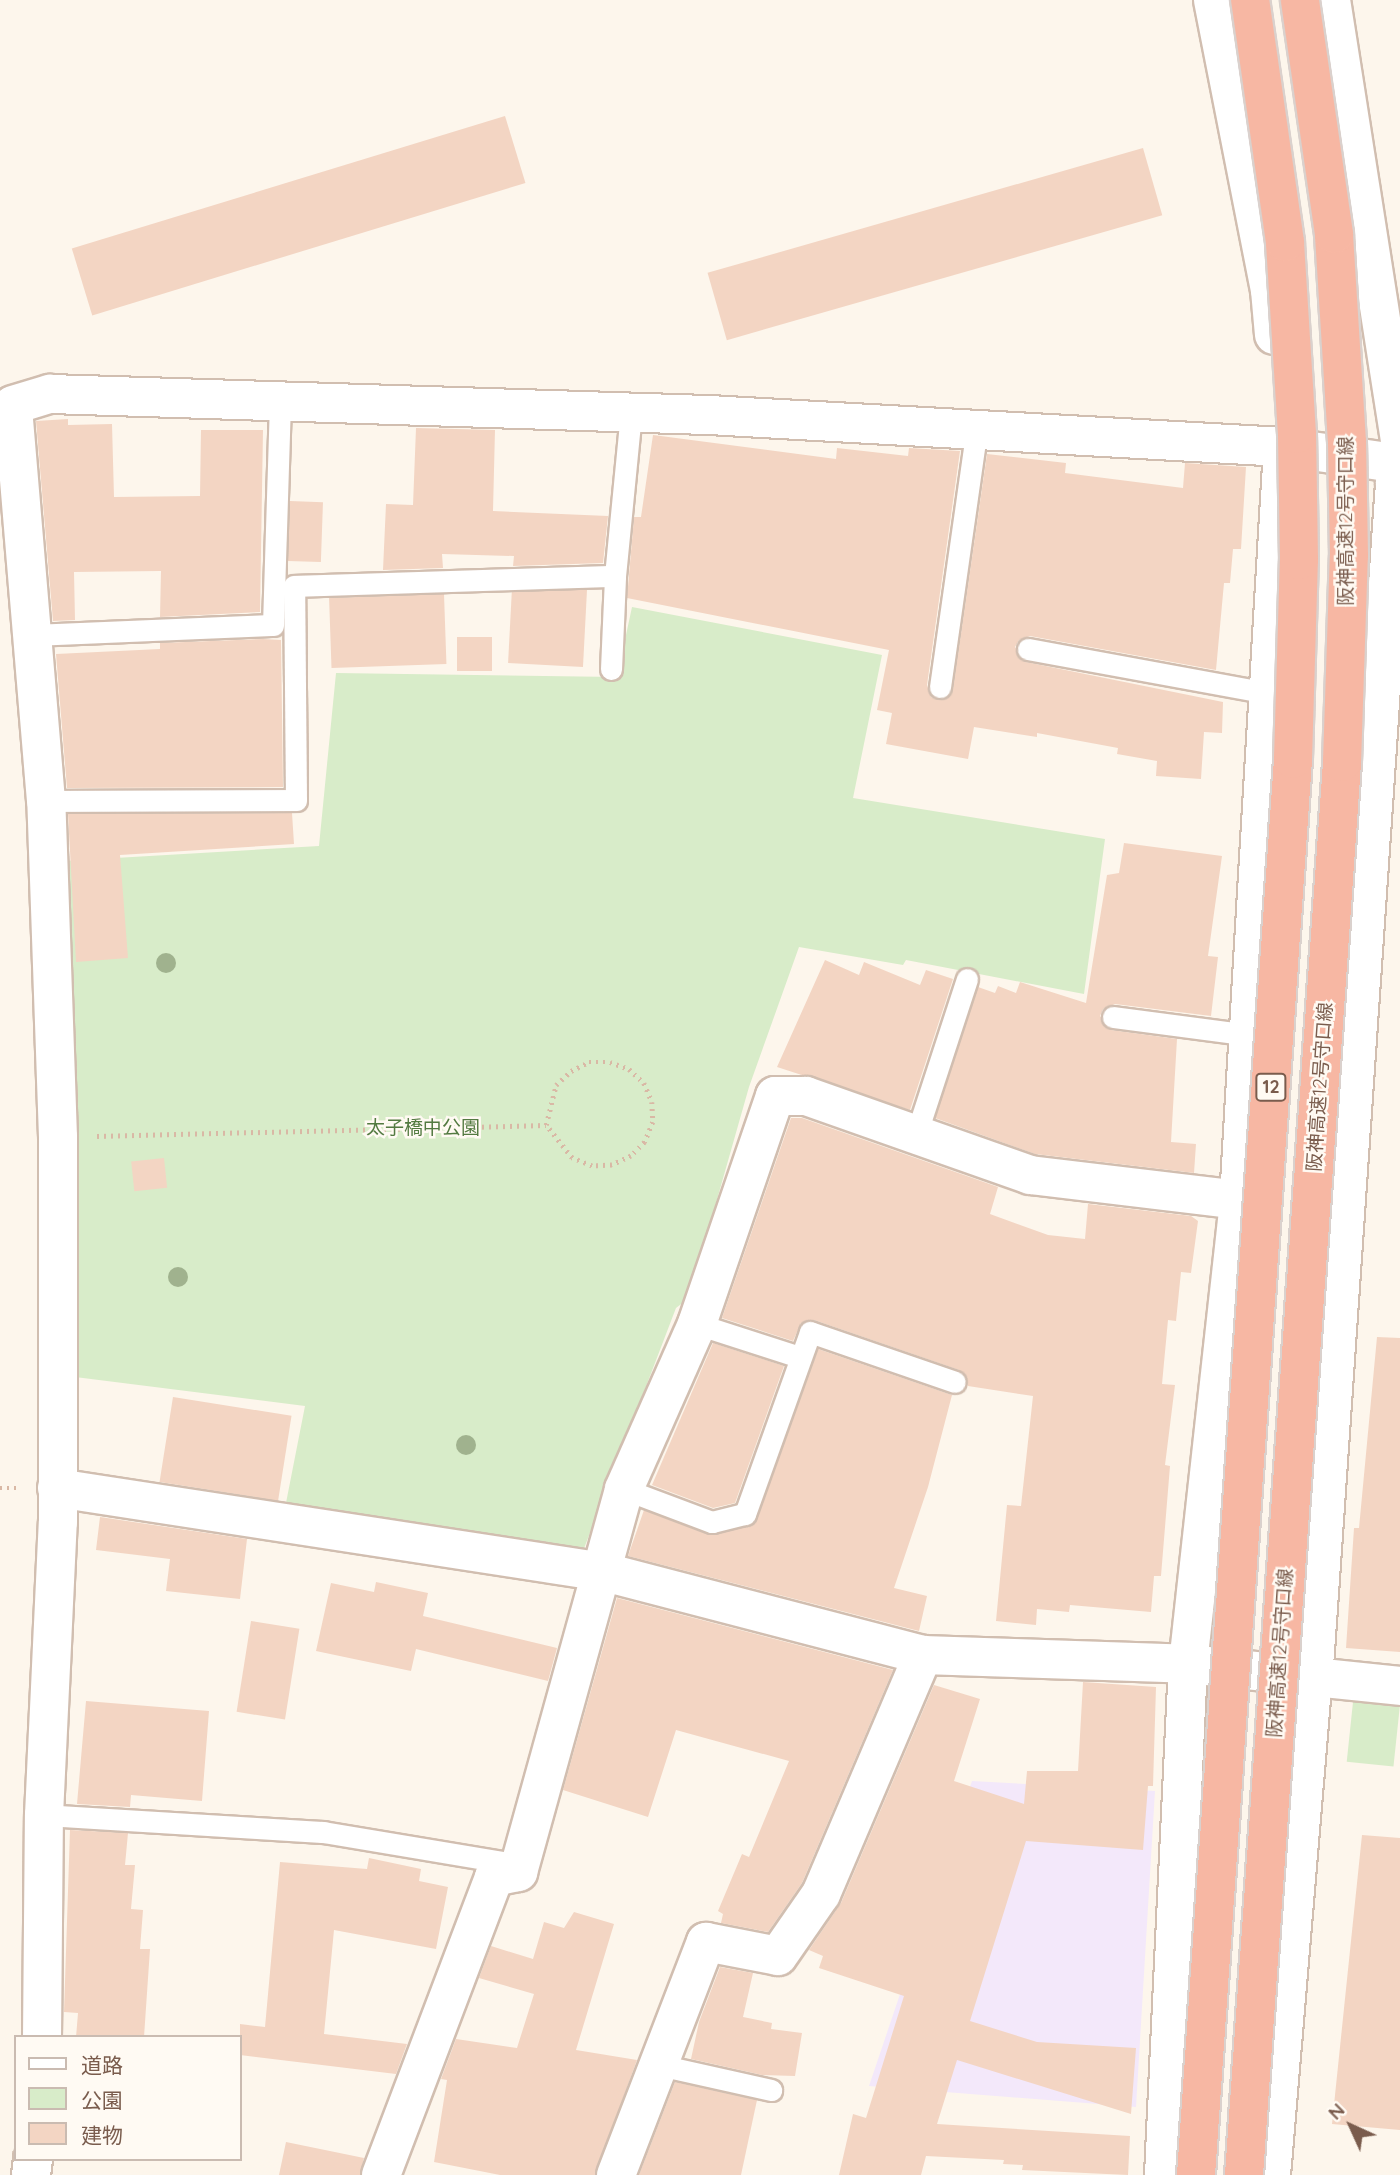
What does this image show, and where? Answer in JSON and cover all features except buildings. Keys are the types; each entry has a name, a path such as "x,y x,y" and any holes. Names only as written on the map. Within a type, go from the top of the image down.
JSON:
{"highway":[{"name":"12","path":"1196,2175 1292,772 1299,560 1297,434 1284,242 1250,0"},
{"name":"阪神高速12号守口線","path":"1244,2175 1341,776 1349,556 1336,261 1300,0"}],"street":[{"path":"1164,2175 1188,1664 1239,1200 1251,1035 1267,693 1284,447 1270,290 1213,0"},
{"path":"1331,0 1400,442"},
{"path":"42,2035 44,1815 57,1488 58,1137 46,802 13,405 50,394 280,405 631,414 977,428 1284,447 1400,464"},
{"path":"1271,2175 1313,1680 1395,484 1400,472"},
{"path":"381,2175 494,1877 518,1872 604,1572 624,1489 697,1324 775,1096 806,1096 1030,1175 1239,1200"},
{"path":"57,1488 604,1572 923,1655 1188,1664 1313,1680 1400,1686"},
{"path":"616,2175 706,1942 778,1956 821,1894 923,1655"}],"lane":[{"path":"46,802 296,800 284,586 280,405"},
{"path":"611,669 615,576 631,414"},
{"path":"940,687 977,428"},
{"path":"284,586 615,576"},
{"path":"32,635 273,625 284,586"},
{"path":"1028,649 1267,693"},
{"path":"916,1135 967,979"},
{"path":"1113,1017 1251,1035"},
{"path":"697,1324 799,1357"},
{"path":"624,1489 712,1522 744,1514 810,1332 955,1382"},
{"path":"44,1815 323,1832 519,1865"},
{"path":"659,2065 771,2090"}],"path":[{"path":"590,1062 610,1062 629,1069 644,1083 652,1102 653,1122 645,1142 631,1156 612,1165 592,1166 572,1158 546,1125 556,1085 571,1071 590,1062"},
{"path":"58,1137 546,1125"}],"shaded area":[{"path":"972,1781 1155,1791 1136,2107 869,2086"}],"green space":[{"name":"太子橋中公園","path":"632,607 882,655 853,798 1105,839 1084,994 906,960 903,965 799,947 749,1087 689,1298 676,1308 580,1559 285,1508 305,1406 75,1377 64,861 319,846 336,673 617,677"},
{"path":"1353,1702 1400,1707 1393,1767 1347,1762"}]}
